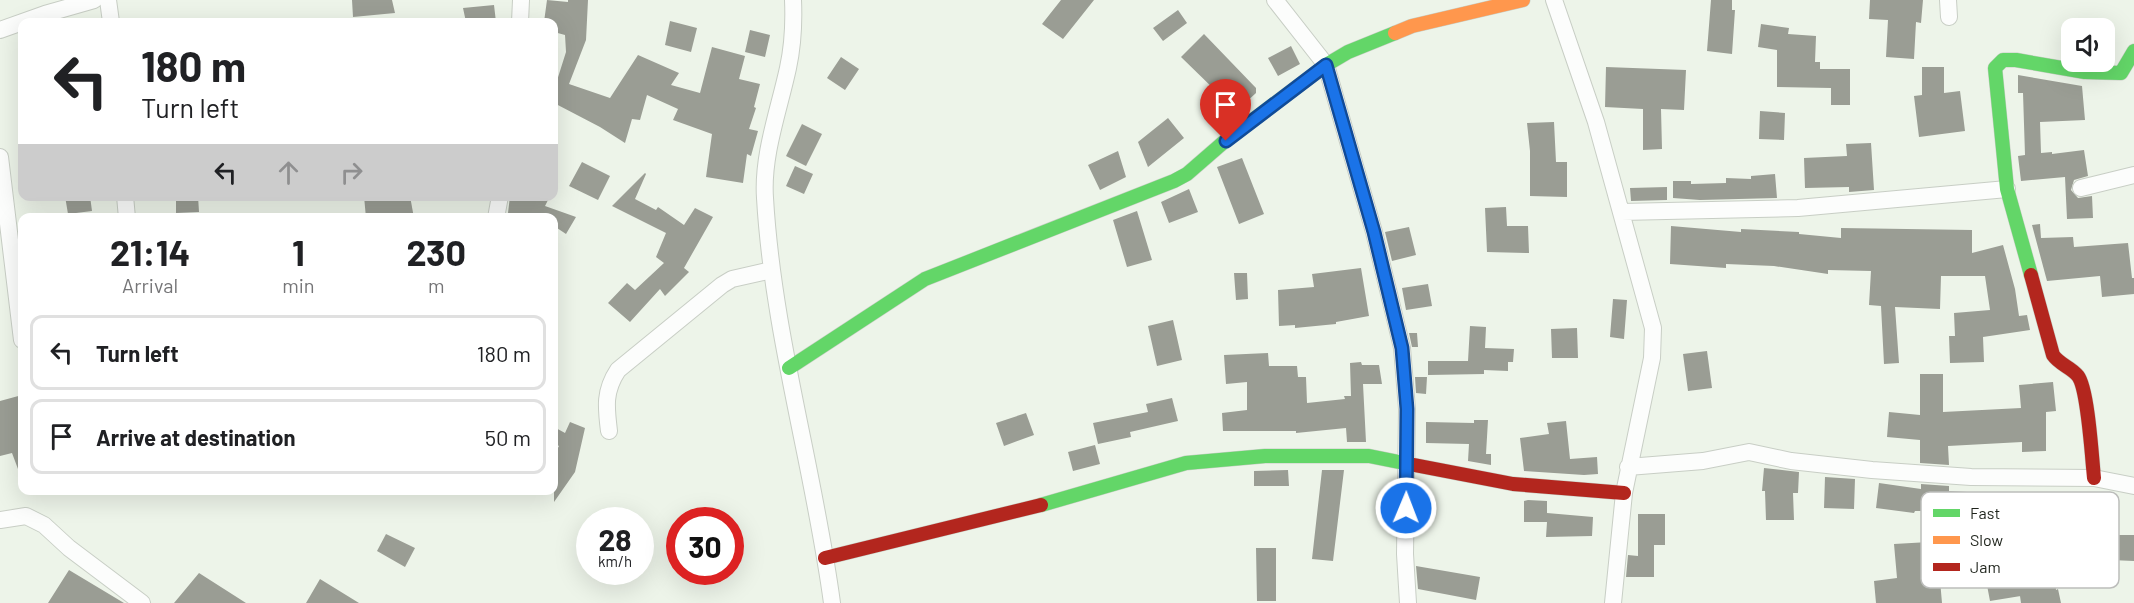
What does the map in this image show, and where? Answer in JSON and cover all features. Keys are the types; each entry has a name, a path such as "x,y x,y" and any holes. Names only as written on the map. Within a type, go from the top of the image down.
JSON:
{"street":[{"path":"23,18 44,7 94,0"},
{"path":"108,0 110,18"},
{"path":"520,18 521,0"},
{"path":"793,0 794,35 765,172 764,196 772,270 832,603"},
{"path":"1275,0 1326,65 1374,232 1400,337 1406,388 1405,554 1408,603"},
{"path":"789,368 925,279 1187,174 1226,141 1326,65 1348,52 1412,26 1523,0"},
{"path":"1554,0 1596,122 1653,328 1652,358 1628,466 1613,603"},
{"path":"1948,0 1949,17"},
{"path":"0,30 18,21"},
{"path":"2094,478 2089,424 2079,379 2076,373 2058,363 2053,355 2007,189 1995,68 2003,60 2016,60 2085,72 2121,73 2134,51"},
{"path":"0,157 18,307"},
{"path":"2081,188 2134,175"},
{"path":"1621,212 1798,208 2007,189"},
{"path":"609,431 606,410 609,384 618,370 722,285 732,279 772,270"},
{"path":"1628,466 1703,461 1749,452 1791,460 1872,470 1971,477 2094,478 2134,486"},
{"path":"825,558 1047,503 1186,463 1276,456 1369,456 1513,484 1624,494"},
{"path":"0,520 26,516 44,525 69,548 142,603"}],"building":[{"path":"352,0 392,0 395,13 353,17"},
{"path":"547,0 568,2 568,0 588,0 586,40 569,84 610,98 638,55 679,73 671,85 700,93 712,47 745,56 739,79 760,84 754,107 756,108 749,129 758,131 751,156 747,154 743,183 706,177 712,134 673,120 678,109 647,95 640,120 632,119 625,143 558,105 558,77 566,52 565,35 558,33 558,18 545,18"},
{"path":"1061,0 1094,0 1063,39 1042,24"},
{"path":"1711,0 1732,0 1732,10 1735,10 1732,54 1707,51"},
{"path":"1870,0 1923,0 1921,23 1916,22 1914,59 1886,57 1888,20 1869,19"},
{"path":"494,5 496,18 465,18 463,8"},
{"path":"1178,10 1187,23 1163,41 1153,28"},
{"path":"670,21 697,28 691,52 665,45"},
{"path":"1761,24 1789,28 1788,34 1816,36 1815,62 1820,62 1820,69 1850,69 1850,105 1831,105 1831,88 1777,87 1777,50 1758,47"},
{"path":"750,30 770,35 765,57 745,52"},
{"path":"1204,34 1256,88 1256,93 1232,115 1215,97 1219,94 1181,57"},
{"path":"1291,46 1300,64 1278,76 1268,58"},
{"path":"841,57 859,69 845,90 827,78"},
{"path":"1606,67 1686,70 1684,110 1661,109 1662,149 1643,150 1643,109 1605,107"},
{"path":"1922,67 1944,67 1944,93 1960,91 1965,131 1919,137 1914,96 1922,95"},
{"path":"2018,75 2082,86 2085,120 2040,122 2041,153 2084,150 2088,176 2074,180 2071,190 2078,198 2092,196 2093,218 2067,219 2065,177 2021,181 2018,156 2025,155 2023,93 2018,93"},
{"path":"1760,111 1785,113 1784,140 1759,139"},
{"path":"1168,118 1184,138 1148,167 1138,142"},
{"path":"1554,122 1556,162 1567,162 1567,197 1530,196 1530,151 1527,123"},
{"path":"802,124 822,134 806,166 786,156"},
{"path":"1871,143 1874,190 1849,192 1849,187 1805,188 1804,158 1847,156 1846,144"},
{"path":"1118,151 1126,177 1100,190 1088,165"},
{"path":"1242,158 1264,214 1239,224 1217,167"},
{"path":"582,162 610,176 598,200 569,186"},
{"path":"795,166 813,174 804,194 786,186"},
{"path":"645,173 635,199 656,210 658,207 684,225 695,208 713,217 684,268 689,272 665,296 660,289 630,322 608,303 627,283 635,290 664,263 656,257 666,233 612,206"},
{"path":"1775,174 1777,198 1700,200 1673,198 1673,181 1691,181 1691,184 1726,183 1726,178 1751,179 1751,176"},
{"path":"1667,187 1667,200 1631,201 1630,188"},
{"path":"1189,189 1198,212 1169,223 1161,202"},
{"path":"66,201 91,201 92,211 68,213"},
{"path":"176,201 198,201 199,212 176,213"},
{"path":"364,201 411,201 413,213 366,213"},
{"path":"509,201 548,201 545,206 576,217 566,234 558,229 558,213 508,213"},
{"path":"1506,207 1507,226 1528,226 1529,253 1487,252 1485,208"},
{"path":"1137,211 1152,260 1127,267 1113,220"},
{"path":"2040,224 2041,238 2073,237 2074,247 2128,243 2132,278 2134,278 2134,294 2102,297 2100,276 2047,281 2032,225"},
{"path":"1671,226 1741,232 1741,229 1799,232 1799,234 1841,238 1841,228 1972,230 1972,253 2003,245 2015,289 2019,316 2027,315 2030,330 1983,337 1984,362 1950,363 1949,336 1955,336 1954,313 1990,310 1985,276 1941,276 1940,309 1895,307 1899,363 1884,364 1881,306 1869,305 1871,271 1828,270 1828,274 1774,266 1726,264 1726,268 1670,264"},
{"path":"1409,227 1416,255 1392,261 1385,232"},
{"path":"1361,268 1369,316 1336,322 1336,324 1295,328 1295,325 1279,326 1278,290 1314,287 1312,274"},
{"path":"1234,273 1247,273 1248,299 1236,300"},
{"path":"1428,284 1432,306 1406,310 1402,288"},
{"path":"1613,299 1627,300 1624,339 1610,337"},
{"path":"1173,320 1182,360 1157,366 1148,326"},
{"path":"1470,326 1486,327 1485,348 1514,349 1513,362 1508,362 1508,371 1484,370 1484,374 1428,375 1428,361 1468,361"},
{"path":"1577,328 1578,358 1552,358 1551,329"},
{"path":"1409,333 1417,333 1418,347 1412,347"},
{"path":"1707,351 1712,388 1688,391 1683,354"},
{"path":"1268,353 1269,366 1297,366 1298,377 1306,377 1307,403 1345,399 1344,396 1351,396 1350,363 1379,365 1382,384 1363,384 1366,442 1347,442 1346,428 1296,433 1296,431 1223,431 1222,413 1247,410 1247,382 1226,384 1224,355"},
{"path":"1920,374 1943,374 1943,412 2021,408 2019,385 2053,382 2056,411 2046,412 2046,451 2022,452 2022,442 1948,446 1949,465 1920,463 1920,440 1887,437 1889,412 1920,415"},
{"path":"1415,377 1427,377 1426,394 1416,393"},
{"path":"18,396 18,469 12,453 0,456 0,401"},
{"path":"1172,398 1178,421 1130,432 1131,437 1098,444 1093,423 1148,412 1146,404"},
{"path":"1026,413 1034,435 1004,446 996,423"},
{"path":"1474,420 1488,420 1486,454 1491,454 1491,465 1468,461 1469,444 1426,443 1426,422 1474,423"},
{"path":"1566,421 1570,459 1597,457 1598,474 1524,471 1520,438 1549,434 1547,423"},
{"path":"570,422 585,428 575,472 554,502 554,495 558,495 558,429 565,433"},
{"path":"1095,445 1100,464 1073,471 1068,452"},
{"path":"1764,468 1799,472 1798,493 1793,493 1794,520 1766,520 1765,491 1762,491"},
{"path":"1288,470 1289,486 1254,486 1254,471"},
{"path":"1322,470 1344,470 1333,561 1312,559"},
{"path":"1825,477 1855,479 1854,509 1824,508"},
{"path":"1879,483 1921,489 1921,484 1949,486 1949,491 1967,492 1921,492 1921,511 1914,513 1876,508"},
{"path":"1524,501 1547,501 1547,513 1593,517 1592,536 1546,537 1547,522 1524,522"},
{"path":"1638,514 1665,514 1665,545 1654,545 1654,577 1626,577 1628,555 1638,556"},
{"path":"386,534 415,548 405,567 377,551"},
{"path":"2119,535 2134,535 2134,561 2119,560"},
{"path":"1921,542 1921,588 1941,588 1942,603 1876,603 1874,581 1897,578 1894,544"},
{"path":"1256,548 1276,548 1276,601 1257,601"},
{"path":"1416,566 1480,577 1476,600 1418,589"},
{"path":"69,570 124,603 48,603"},
{"path":"199,573 246,603 174,603"},
{"path":"320,579 359,603 306,603"},
{"path":"1988,588 2056,588 2061,603 2021,603 2020,596 1990,601"}],"traffic: fast":[{"path":"789,368 925,279 1187,174 1225,141 1326,65 1348,52 1395,33"},
{"path":"2031,275 2007,189 1995,68 2003,60 2016,60 2085,72 2121,73 2134,51"},
{"path":"1041,505 1186,463 1265,456 1369,456 1409,464"}],"traffic: slow":[{"path":"1395,33 1412,26 1523,0"}],"traffic: jam":[{"path":"2031,275 2053,355 2075,373 2081,383 2087,409 2094,478"},
{"path":"1409,464 1513,484 1624,493"},
{"path":"825,558 1041,505"}],"route":[{"path":"1226,141 1326,65 1374,232 1402,348 1407,409 1406,508"}]}
